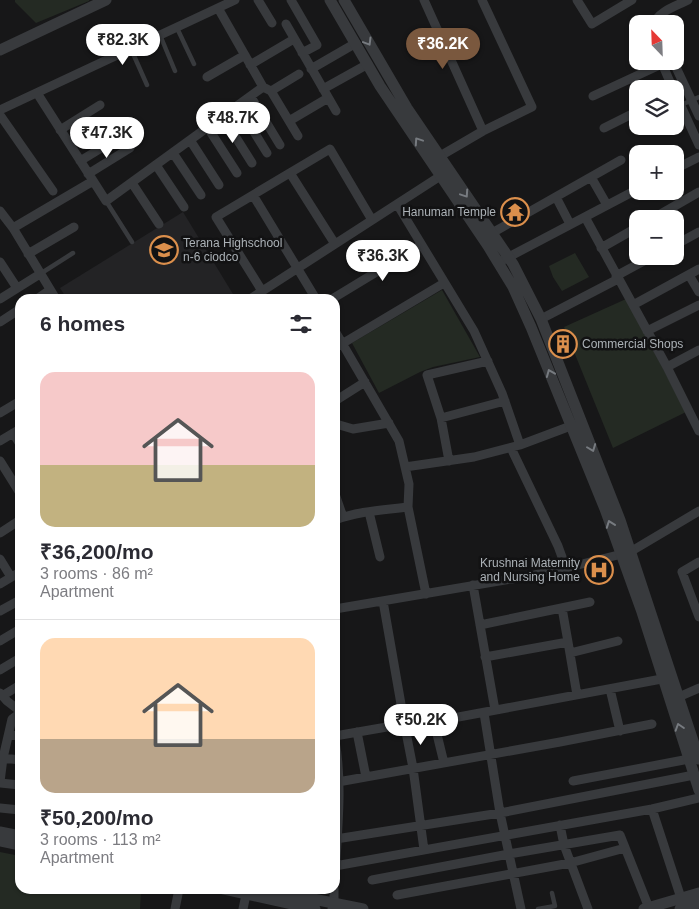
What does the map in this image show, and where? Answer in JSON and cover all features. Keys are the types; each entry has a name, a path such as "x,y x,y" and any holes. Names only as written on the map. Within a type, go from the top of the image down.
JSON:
{"street":[{"path":"1,46 106,0"},
{"path":"0,110 235,0"},
{"path":"258,0 272,22"},
{"path":"291,0 317,45 302,53"},
{"path":"330,0 380,86 436,159"},
{"path":"344,0 436,159 503,259 513,264 540,319 576,424"},
{"path":"424,0 484,131"},
{"path":"436,159 484,131 532,107 482,0"},
{"path":"577,0 592,24 632,0"},
{"path":"659,15 688,0"},
{"path":"218,8 250,65 298,136"},
{"path":"286,24 336,111"},
{"path":"250,65 294,40"},
{"path":"311,69 356,43"},
{"path":"207,77 245,54"},
{"path":"323,90 368,64"},
{"path":"593,96 647,70"},
{"path":"678,70 695,99 699,116"},
{"path":"37,93 106,201 251,97 299,74"},
{"path":"251,97 280,145"},
{"path":"289,121 328,98"},
{"path":"60,130 100,105"},
{"path":"238,106 267,153"},
{"path":"684,112 699,145"},
{"path":"0,116 53,192"},
{"path":"223,116 252,163"},
{"path":"604,128 629,116"},
{"path":"208,128 237,173"},
{"path":"80,161 121,136"},
{"path":"190,140 219,185"},
{"path":"13,228 91,178 130,148"},
{"path":"262,291 216,217 330,149 372,220"},
{"path":"173,153 201,195"},
{"path":"684,164 699,157"},
{"path":"492,233 621,160"},
{"path":"156,165 184,207"},
{"path":"290,173 335,244"},
{"path":"258,294 445,173"},
{"path":"445,173 492,233 513,287 620,520 626,553 694,759 694,775 699,790"},
{"path":"591,178 607,205"},
{"path":"132,183 159,224"},
{"path":"669,210 699,192"},
{"path":"503,259 629,194"},
{"path":"252,195 313,294"},
{"path":"556,197 570,224"},
{"path":"396,204 474,331 505,402 516,447 566,568"},
{"path":"1,217 13,228 53,294"},
{"path":"584,217 667,367 699,431"},
{"path":"28,254 74,227"},
{"path":"601,248 629,232"},
{"path":"684,240 699,232"},
{"path":"340,294 421,245"},
{"path":"0,262 17,288"},
{"path":"540,319 638,265"},
{"path":"633,305 699,269"},
{"path":"0,299 40,274"},
{"path":"689,275 699,292"},
{"path":"340,345 444,283"},
{"path":"44,294 50,290"},
{"path":"647,331 699,305"},
{"path":"0,322 15,312"},
{"path":"340,347 365,382 399,441 409,484 408,507 426,594"},
{"path":"667,367 699,350"},
{"path":"449,461 441,418 427,375 488,361"},
{"path":"340,398 365,382"},
{"path":"441,418 505,402"},
{"path":"0,413 15,404"},
{"path":"340,425 353,430 389,424"},
{"path":"405,467 474,457 516,447 576,424"},
{"path":"0,441 15,432"},
{"path":"0,461 15,485"},
{"path":"340,518 408,507"},
{"path":"340,609 566,568 626,553 699,511"},
{"path":"369,512 380,557"},
{"path":"0,533 15,523"},
{"path":"0,559 12,577"},
{"path":"699,562 682,572 699,617"},
{"path":"0,584 15,575"},
{"path":"473,585 495,710"},
{"path":"383,601 413,768 424,850"},
{"path":"480,625 590,602"},
{"path":"0,611 15,603"},
{"path":"562,608 577,695"},
{"path":"0,641 15,632"},
{"path":"570,653 618,641"},
{"path":"485,657 568,642"},
{"path":"0,670 15,661"},
{"path":"340,735 434,722 668,678"},
{"path":"15,688 1,695 15,708"},
{"path":"675,699 699,688"},
{"path":"610,689 620,731"},
{"path":"484,713 500,813 521,909"},
{"path":"15,716 12,719 3,758 0,782 15,784"},
{"path":"434,722 444,763"},
{"path":"340,782 652,724"},
{"path":"357,732 366,777"},
{"path":"9,735 15,736"},
{"path":"3,758 15,759"},
{"path":"573,781 694,759"},
{"path":"340,841 500,813 694,775"},
{"path":"340,865 652,809 699,798"},
{"path":"0,808 15,810"},
{"path":"652,809 681,904"},
{"path":"560,825 570,864 588,909"},
{"path":"0,832 15,835"},
{"path":"372,880 620,835 646,908 699,903"},
{"path":"0,841 15,844"},
{"path":"397,895 570,864 625,848"},
{"path":"681,904 699,893"},
{"path":"175,909 178,894"},
{"path":"243,909 246,894"},
{"path":"258,894 315,909"},
{"path":"284,894 333,906 363,909"}],"lane":[{"path":"177,28 194,64"},
{"path":"160,36 175,71"},
{"path":"131,49 147,85"},
{"path":"106,201 132,242"},
{"path":"40,274 73,253"},
{"path":"538,909 555,906 552,893"}],"shaded area":[{"path":"15,0 89,0 89,1 36,23"},
{"name":"Terana Highschool n-6 ciodco","path":"183,212 233,294 64,294 60,288"},
{"path":"575,253 589,277 562,291 553,277 549,266"},
{"path":"442,290 480,357 433,367 379,393 352,343"},
{"path":"626,299 686,412 613,448 564,327"},
{"path":"0,852 15,855 15,894 141,894 140,909 0,909"}],"place":[{"name":"Hanuman Temple","path":"515,212"},
{"name":"Terana Highschool n-6 ciodco","path":"164,250"},
{"name":"Commercial Shops","path":"563,344"},
{"name":"Krushnai Maternity and Nursing Home","path":"599,570"}]}
